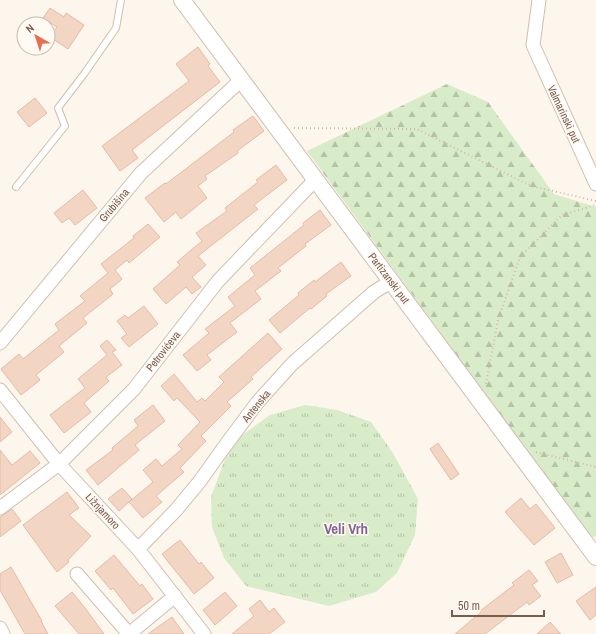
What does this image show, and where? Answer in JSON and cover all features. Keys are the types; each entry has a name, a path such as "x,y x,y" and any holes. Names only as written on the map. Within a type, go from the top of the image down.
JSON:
{"street":[{"name":"Partizanski put","path":"182,0 596,557"},
{"name":"Valmarinski put","path":"539,0 533,45 596,184"},
{"name":"Grubišina","path":"0,343 141,173 241,80"},
{"name":"Petrovićeva","path":"0,508 60,464 134,389 218,281 315,180"},
{"name":"Antenska","path":"138,549 176,510 200,481 257,403 292,364 374,292 392,281"},
{"name":"Ližnjamoro","path":"0,390 60,464 138,549 204,634"},
{"path":"77,574 129,634 175,596"},
{"path":"0,628 3,634"}],"lane":[{"path":"16,187 65,126 58,108 116,28 121,0"}],"path":[{"path":"277,128 417,128 531,186 596,201"},
{"path":"482,404 498,320 520,257 562,215 596,205"},
{"path":"536,452 596,468"}],"green space":[{"path":"447,84 488,102 554,194 596,207 596,536 591,538 307,151"},
{"path":"305,405 337,410 371,422 393,453 418,499 415,535 397,573 376,592 329,606 246,586 224,558 212,527 211,497 225,459 241,436 270,415"}],"building":[{"path":"50,8 64,17 66,13 84,25 68,49 56,41 56,16 44,16"},
{"path":"198,47 210,64 208,66 220,82 132,150 138,158 120,171 102,146 189,81 176,64"},
{"path":"35,98 47,113 29,127 17,112"},
{"path":"253,116 264,131 237,151 238,153 205,176 207,179 198,186 207,198 181,219 176,212 164,222 145,198 165,183 166,184 234,132 233,130"},
{"path":"276,165 287,180 254,205 258,209 198,256 206,265 192,277 201,287 192,294 186,287 166,304 153,289 180,265 177,262 202,241 196,233 227,211 225,208 258,182 256,180"},
{"path":"83,190 97,208 75,225 69,218 62,223 54,213"},
{"path":"320,210 331,225 305,244 306,246 278,268 281,271 255,291 261,299 230,323 237,332 207,355 211,360 197,371 183,355 209,333 205,329 235,306 228,297 255,275 250,268 304,225 303,223"},
{"path":"148,224 160,237 129,263 127,260 115,270 122,279 110,289 113,294 83,318 87,323 59,346 64,352 36,375 40,380 21,395 1,369 19,354 23,359 59,330 55,324 85,301 80,296 108,273 101,264 134,238 133,236"},
{"path":"341,262 351,276 326,294 327,296 280,333 269,320 299,295 298,293 314,280 315,282"},
{"path":"144,306 158,324 129,347 121,338 127,334 117,321 125,315 128,318"},
{"path":"268,333 282,349 251,377 253,379 227,402 231,406 201,436 206,441 180,468 184,472 156,496 162,502 143,518 129,502 153,482 143,470 156,459 162,466 182,449 178,445 200,422 177,398 174,401 161,386 174,374 197,402 202,398 205,401 224,382 219,377"},
{"path":"107,340 116,350 112,352 122,365 106,377 109,381 84,403 91,412 64,433 50,415 85,388 78,379 107,355 100,346"},
{"path":"153,405 165,421 135,445 139,450 98,485 86,470 113,450 112,448 138,426 134,420"},
{"path":"0,417 12,432 0,442"},
{"path":"438,443 459,474 451,480 430,449"},
{"path":"0,450 12,465 30,451 40,463 0,495"},
{"path":"122,488 132,499 119,511 108,499"},
{"path":"67,492 79,508 69,515 91,536 68,560 69,562 57,572 23,525"},
{"path":"521,498 530,509 536,504 555,528 534,545 505,512"},
{"path":"12,509 21,521 0,537 0,517"},
{"path":"180,540 199,564 201,562 214,578 194,594 162,554"},
{"path":"561,553 573,575 557,583 545,562"},
{"path":"114,555 140,586 142,584 153,599 133,614 113,588 111,590 95,571"},
{"path":"11,567 48,634 25,634 0,590 0,574"},
{"path":"529,570 538,581 532,585 541,596 529,605 527,602 485,634 455,634 481,612 480,611 514,585 512,583"},
{"path":"596,587 596,615 590,620 576,601"},
{"path":"72,592 104,634 79,634 55,606"},
{"path":"225,592 237,606 215,625 203,610"},
{"path":"260,600 269,612 274,608 285,622 269,634 232,634 254,616 249,609"},
{"path":"172,617 184,634 148,634"},
{"path":"550,622 561,634 537,634"}],"district":[{"name":"Veli Vrh","path":"346,528"}]}
